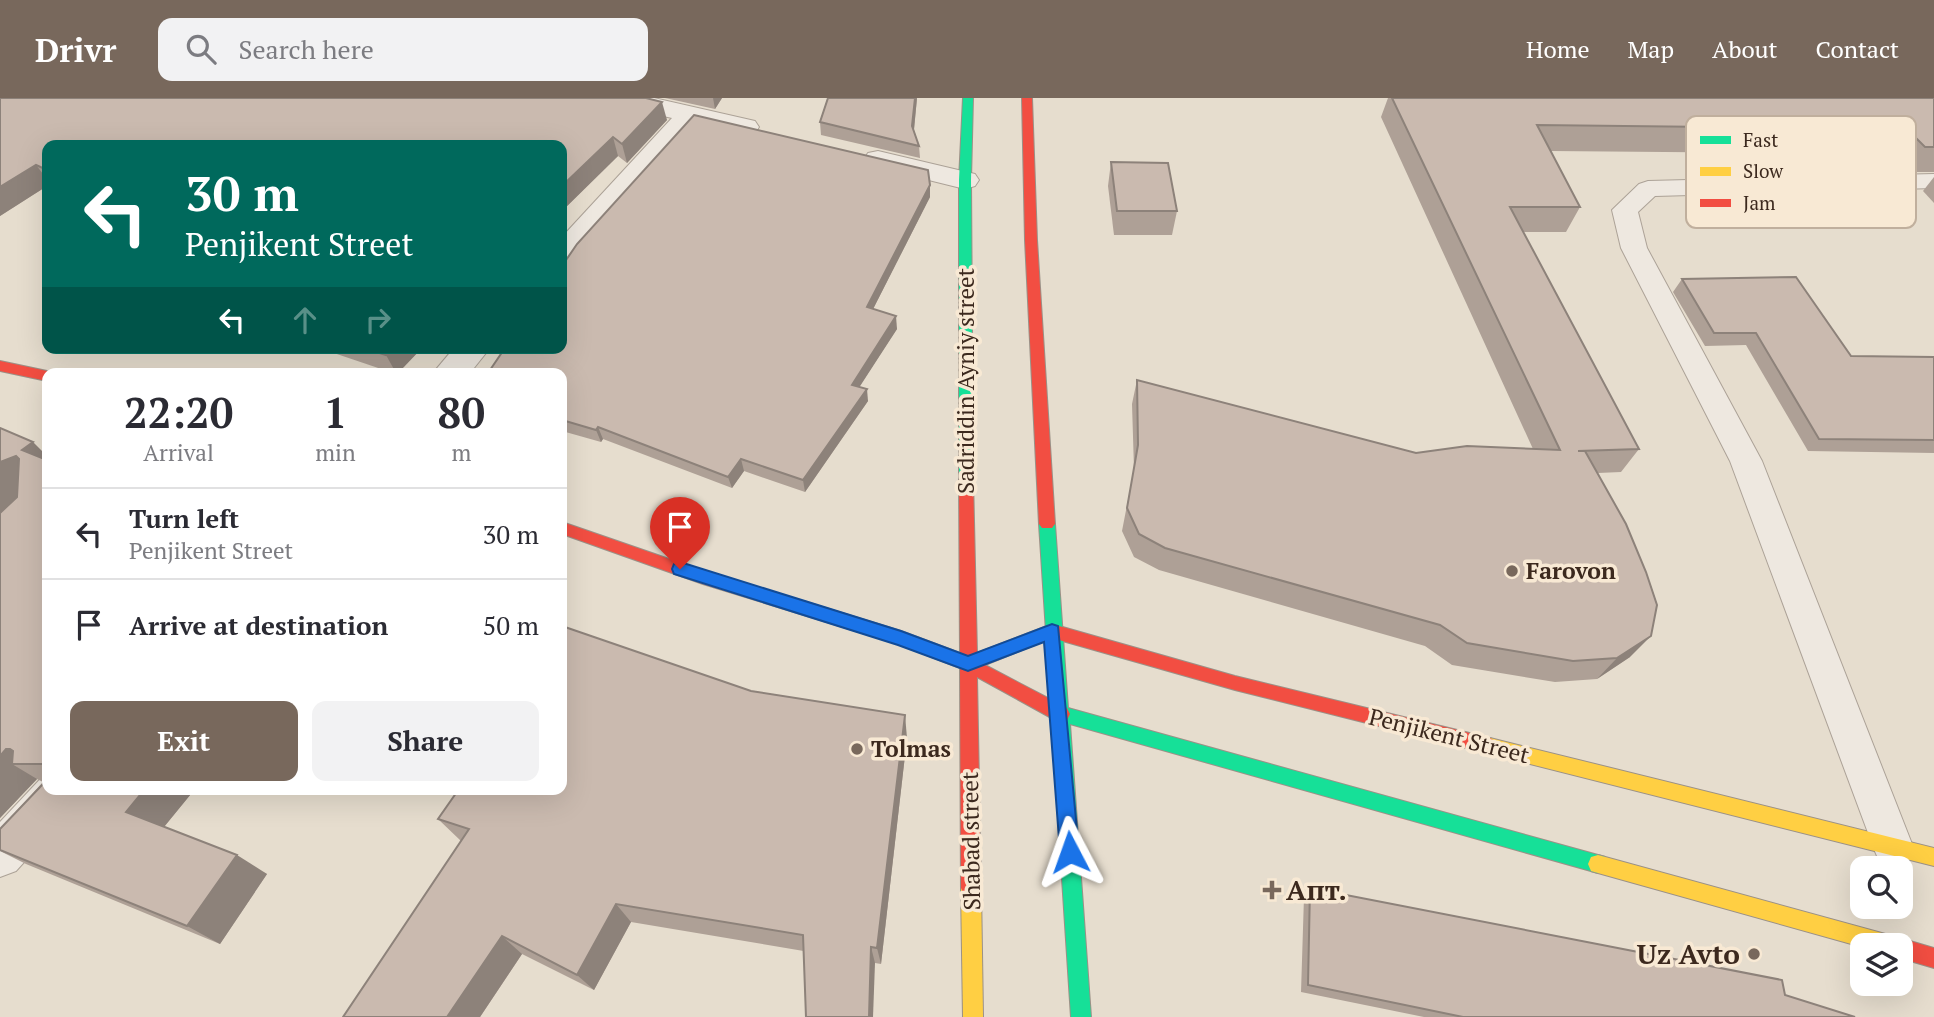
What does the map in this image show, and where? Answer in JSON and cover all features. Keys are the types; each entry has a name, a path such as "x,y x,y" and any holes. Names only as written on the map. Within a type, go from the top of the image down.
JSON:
{"main road":[{"name":"Sadriddin Ayniy street","path":"968,98 965,180 968,664"},
{"path":"1027,98 1028,176 1052,631 1061,715 1081,1017"},
{"path":"0,366 42,375"},
{"path":"567,530 703,577 901,638 968,664 1061,715 1850,934"},
{"path":"968,664 1052,631"},
{"name":"Penjikent Street","path":"1052,631 1249,686 1934,857"},
{"name":"Shabad street","path":"968,664 973,1017"},
{"path":"1913,952 1934,958"}],"street":[{"path":"619,98 769,133"},
{"path":"567,250 691,114"},
{"path":"847,151 965,180"},
{"path":"455,368 468,354"},
{"path":"0,855 55,795"}],"lane":[{"path":"1916,182 1934,181"},
{"path":"1686,188 1648,189 1625,210 1634,248 1746,461 1894,849"}],"building":[{"path":"0,98 646,98 662,102 622,144 613,137 567,181 567,140 42,140 42,168 36,165 0,187"},
{"path":"828,98 915,98 912,126 919,146 820,122"},
{"path":"1392,98 1934,98 1934,147 1925,147 1916,138 1916,116 1686,116 1686,127 1537,125 1580,207 1510,207 1639,449 1578,451 1585,451 1626,524 1657,605 1651,636 1617,658 1573,661 1467,643 1440,625 1165,548 1139,534 1127,508 1138,445 1137,380 1416,453 1467,446 1560,450"},
{"path":"694,115 928,170 930,185 867,307 896,316 852,385 867,389 803,480 741,459 728,477 598,427 596,430 567,421 567,368 491,368 501,354 567,354 567,259 577,244"},
{"path":"1111,162 1168,163 1177,211 1117,211"},
{"path":"1796,277 1851,356 1934,357 1934,440 1819,439 1756,333 1714,333 1682,279"},
{"path":"0,428 33,442 22,450 42,458 42,764 12,764 13,751 10,749 6,749 0,756 0,513 17,497 19,459 16,456 0,462"},
{"path":"567,628 751,691 905,715 877,948 871,947 869,1017 806,1017 803,935 616,904 577,975 502,936 447,1017 343,1017 469,829 438,819 455,795 567,795"},
{"path":"42,785 42,795 140,795 126,812 237,855 187,926 0,850 0,829"},
{"path":"1310,888 1782,980 1785,995 1855,1017 1463,1017 1308,985"}],"traffic: fast":[{"path":"966,477 965,180 968,98"},
{"path":"1047,524 1081,1017"},
{"path":"1061,714 1598,864"}],"traffic: slow":[{"path":"1486,745 1934,857"},
{"path":"1598,864 1850,934"},
{"path":"971,888 973,1017"}],"traffic: jam":[{"path":"1027,98 1031,240 1047,524"},
{"path":"0,366 42,375"},
{"path":"966,477 971,888"},
{"path":"567,530 703,577 901,638 968,664 1061,714"},
{"path":"968,664 1052,631 1235,683 1486,745"},
{"path":"1913,952 1934,958"}],"place":[{"name":"Farovon","path":"1512,571"},
{"name":"Tolmas","path":"857,749"},
{"name":"Апт.","path":"1272,890"},
{"name":"Uz Avto","path":"1754,954"}],"route":[{"path":"680,569 901,638 968,664 1052,631 1061,715 1070,852"}]}
